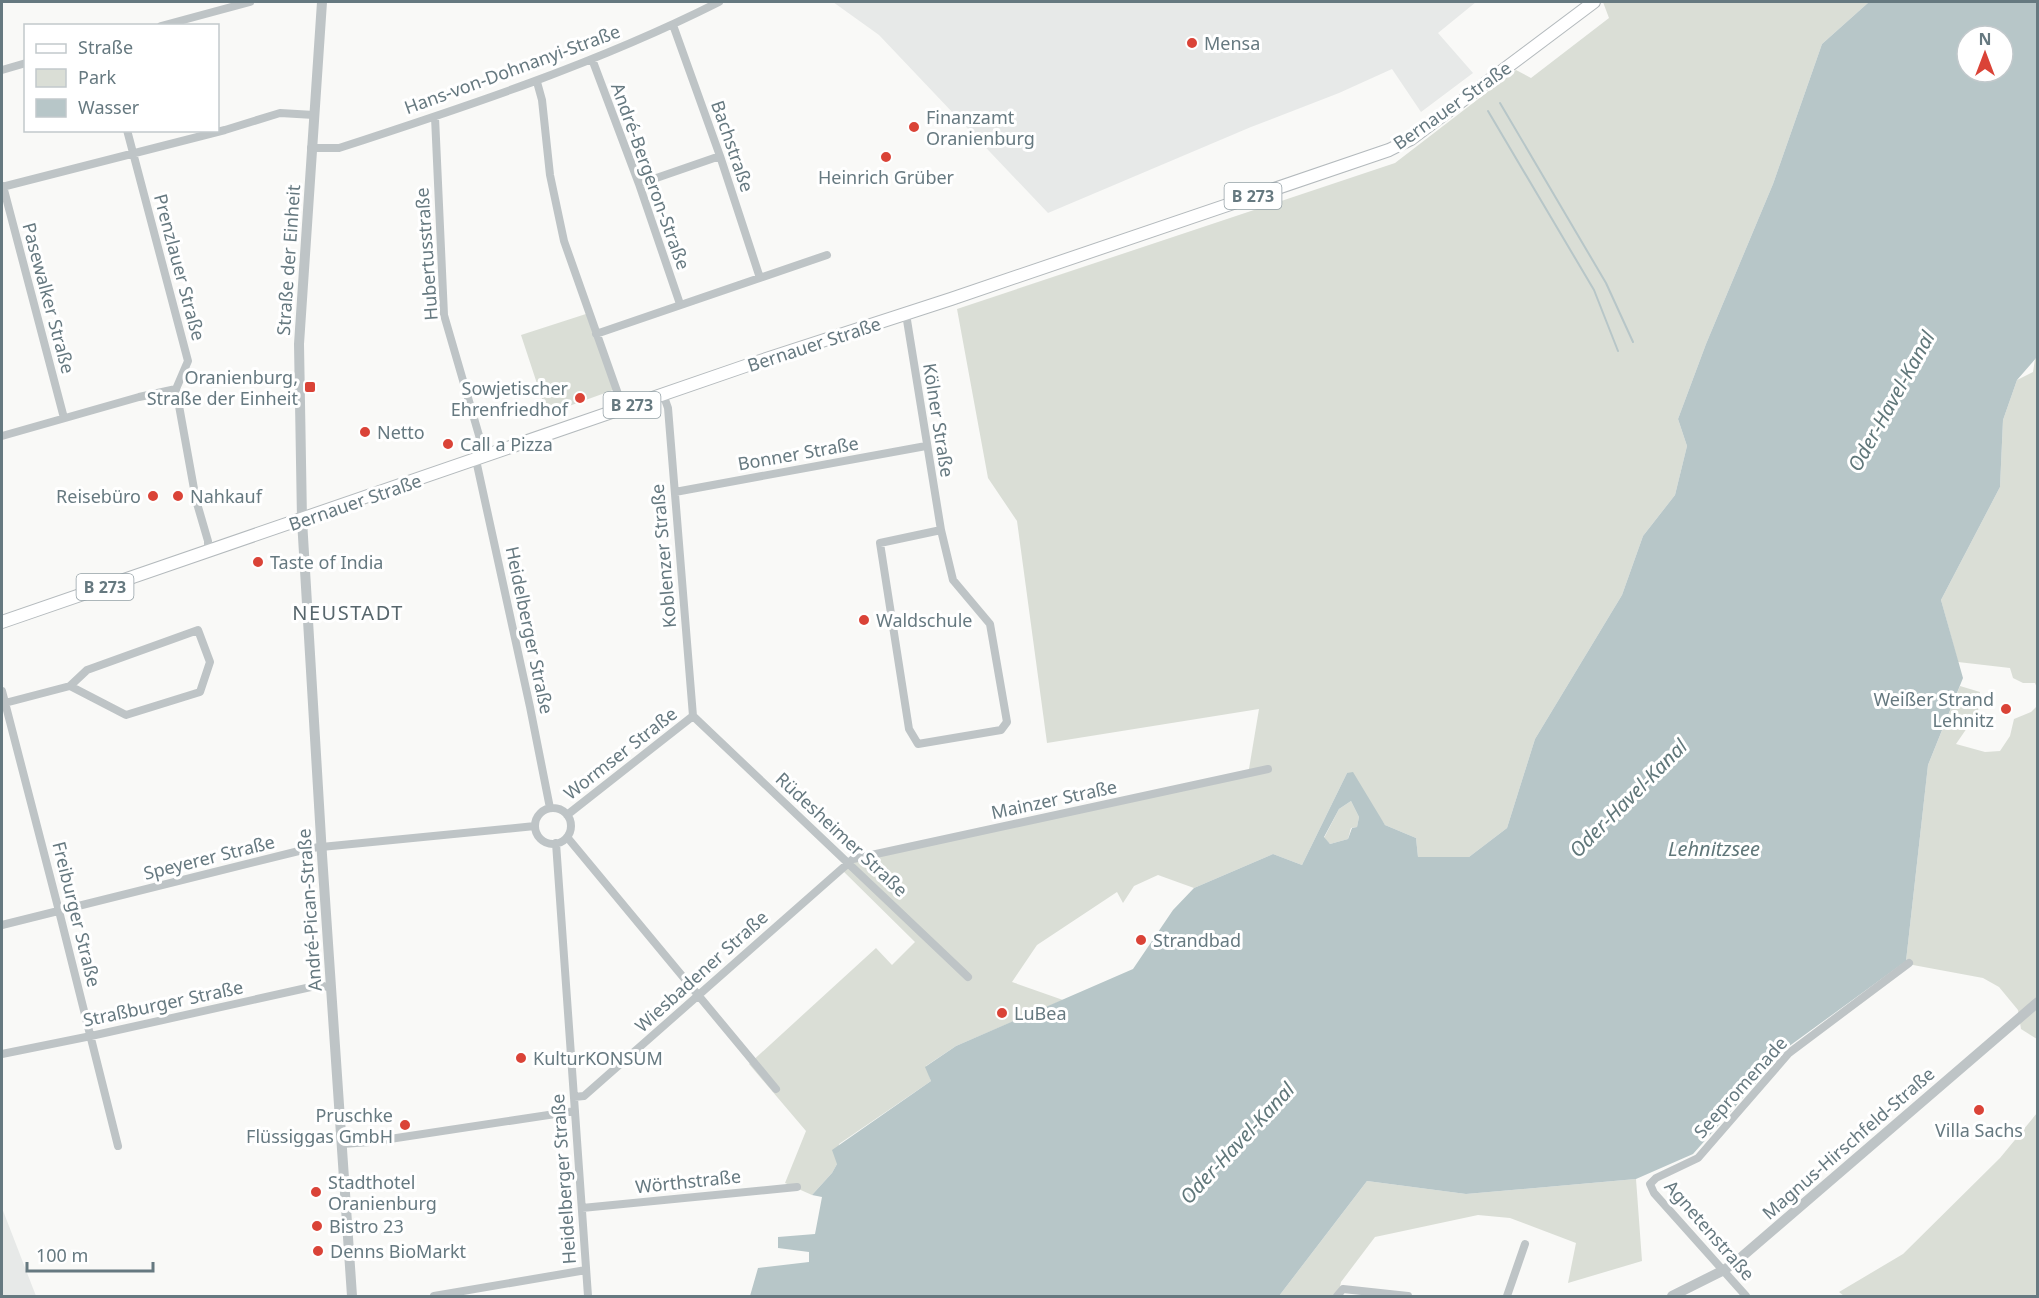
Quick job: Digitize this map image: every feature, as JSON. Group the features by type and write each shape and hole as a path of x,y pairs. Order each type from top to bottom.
{"main road":[{"name":"Bernauer Straße","path":"2,622 663,394 1389,150 1411,139 1594,2"}],"street":[{"path":"168,24 250,2"},
{"name":"Straße der Einheit","path":"302,520 299,344 322,2"},
{"name":"Hans-von-Dohnanyi-Straße","path":"311,148 339,148 537,82 673,25 719,2"},
{"name":"Bachstraße","path":"673,25 720,156 760,278"},
{"name":"André-Bergeron-Straße","path":"592,59 639,184 680,304"},
{"path":"2,70 24,64"},
{"path":"537,82 542,100 550,176 564,240 623,408"},
{"path":"219,132 280,113 314,115"},
{"name":"Hubertusstraße","path":"435,117 444,315 481,458"},
{"name":"Prenzlauer Straße","path":"128,132 188,361 176,389"},
{"path":"2,187 217,132"},
{"path":"639,184 720,156"},
{"name":"Pasewalker Straße","path":"2,187 64,418"},
{"path":"596,334 827,255"},
{"name":"Kölner Straße","path":"906,314 926,446 941,530 953,580 990,624 1006,722 1001,730 918,744 909,729 880,543 941,530"},
{"path":"2,436 176,389 196,500 208,541 208,552"},
{"name":"Koblenzer Straße","path":"663,394 668,408 693,716"},
{"name":"Bonner Straße","path":"675,492 926,446"},
{"name":"Heidelberger Straße","path":"481,458 550,808"},
{"name":"André-Pican-Straße","path":"302,520 352,1296"},
{"path":"5,703 70,686 87,670 198,630 210,662 200,692 126,715 70,686"},
{"name":"Freiburger Straße","path":"2,691 118,1146"},
{"name":"Wormser Straße","path":"567,815 693,716"},
{"name":"Rüdesheimer Straße","path":"693,716 968,977"},
{"name":"Mainzer Straße","path":"848,862 853,859 1268,769"},
{"path":"550,808 559,809 567,815 571,826 567,837 556,843 544,842 540,838 535,826 542,811 550,808"},
{"name":"Speyerer Straße","path":"2,925 311,848 535,826"},
{"path":"567,837 776,1089"},
{"name":"Heidelberger Straße","path":"556,843 588,1296"},
{"name":"Wiesbadener Straße","path":"574,1097 584,1096 848,862"},
{"name":"Seepromenade","path":"1650,1184 1656,1178 1698,1158 1790,1053 1909,963"},
{"name":"Straßburger Straße","path":"2,1054 320,985 331,988"},
{"name":"Magnus-Hirschfeld-Straße","path":"1672,1296 1724,1270 1738,1260 2037,1002"},
{"path":"342,1144 370,1143 575,1111"},
{"name":"Agnetenstraße","path":"1650,1184 1654,1193 1746,1296"},
{"name":"Wörthstraße","path":"582,1208 797,1187"},
{"path":"1507,1296 1525,1244"},
{"path":"434,1296 586,1270"},
{"path":"1340,1293 1408,1296"}],"shaded area":[{"path":"833,2 1476,2 1438,33 1473,73 1421,112 1392,69 1048,213 879,35"},
{"path":"2,1208 36,1296 2,1296"}],"green space":[{"path":"1603,2 1869,2 1822,44 1773,184 1706,344 1678,419 1687,446 1675,495 1643,536 1622,595 1535,739 1507,828 1469,857 1418,857 1416,838 1385,825 1347,773 1302,865 1273,854 1194,888 1158,875 1134,886 1123,903 1117,892 1037,945 1012,982 1063,1000 956,1046 926,1066 931,1081 839,1144 837,1164 812,1195 785,1183 806,1131 749,1064 876,948 892,965 915,942 839,867 854,859 1248,775 1259,709 1047,743 1017,521 988,478 957,309 1395,163 1516,70 1531,78 1609,18"},
{"path":"589,313 616,389 547,414 521,335"},
{"path":"2037,357 2037,688 2035,683 2023,683 2013,678 2010,668 1958,662 1941,600 2000,487 2003,420 2017,380 2033,372"},
{"path":"1960,686 1980,692 1978,712 1956,744 1985,752 2000,751 2010,736 2014,719 2031,712 2037,706 2037,1039 2021,1029 2018,1010 1999,987 1983,978 1913,965 1906,961 1928,765"},
{"path":"1351,801 1359,817 1357,827 1351,828 1348,839 1330,844 1324,838 1339,809"},
{"path":"2037,1113 2037,1296 1844,1296 1839,1292 1903,1254 2000,1158"},
{"path":"1636,1179 1642,1261 1568,1283 1576,1243 1510,1218 1478,1215 1375,1237 1341,1282 1338,1296 1279,1296 1367,1181 1466,1194"}],"water":[{"name":"Lehnitzsee","path":"1869,2 2037,2 2037,357 2017,380 2003,420 2000,487 1941,600 1963,678 1928,765 1906,961 1788,1047 1693,1154 1636,1179 1466,1194 1367,1181 1279,1296 750,1296 758,1268 809,1262 809,1252 778,1248 778,1237 815,1234 822,1197 812,1195 837,1164 832,1150 931,1081 925,1067 956,1046 1133,969 1173,910 1194,888 1273,854 1302,865 1347,773 1353,772 1385,825 1416,838 1418,857 1469,857 1507,828 1535,739 1622,595 1643,536 1675,495 1687,446 1678,419 1706,344 1773,184 1822,44","holes":["1351,801 1359,817 1357,827 1352,828 1348,839 1330,844 1324,837 1339,809"]}],"waterway":[{"path":"1500,103 1606,283 1633,342"},
{"path":"1488,111 1594,290 1618,351"}],"place":[{"name":"Mensa","path":"1192,43"},
{"name":"Finanzamt Oranienburg","path":"914,127"},
{"name":"Heinrich Grüber","path":"886,157"},
{"name":"Oranienburg, Straße der Einheit","path":"310,387"},
{"name":"Sowjetischer Ehrenfriedhof","path":"580,398"},
{"name":"Netto","path":"365,432"},
{"name":"Call a Pizza","path":"448,444"},
{"name":"Reisebüro","path":"153,496"},
{"name":"Nahkauf","path":"178,496"},
{"name":"Taste of India","path":"258,562"},
{"name":"Waldschule","path":"864,620"},
{"name":"Weißer Strand Lehnitz","path":"2006,709"},
{"name":"Strandbad","path":"1141,940"},
{"name":"LuBea","path":"1002,1013"},
{"name":"KulturKONSUM","path":"521,1058"},
{"name":"Villa Sachs","path":"1979,1110"},
{"name":"Pruschke Flüssiggas GmbH","path":"405,1125"},
{"name":"Stadthotel Oranienburg","path":"316,1192"},
{"name":"Bistro 23","path":"317,1226"},
{"name":"Denns BioMarkt","path":"318,1251"}],"district":[{"name":"NEUSTADT","path":"348,612"}],"water label":[{"name":"Oder-Havel-Kanal","path":"1891,401"},
{"name":"Oder-Havel-Kanal","path":"1628,798"},
{"name":"Oder-Havel-Kanal","path":"1237,1143"}]}
